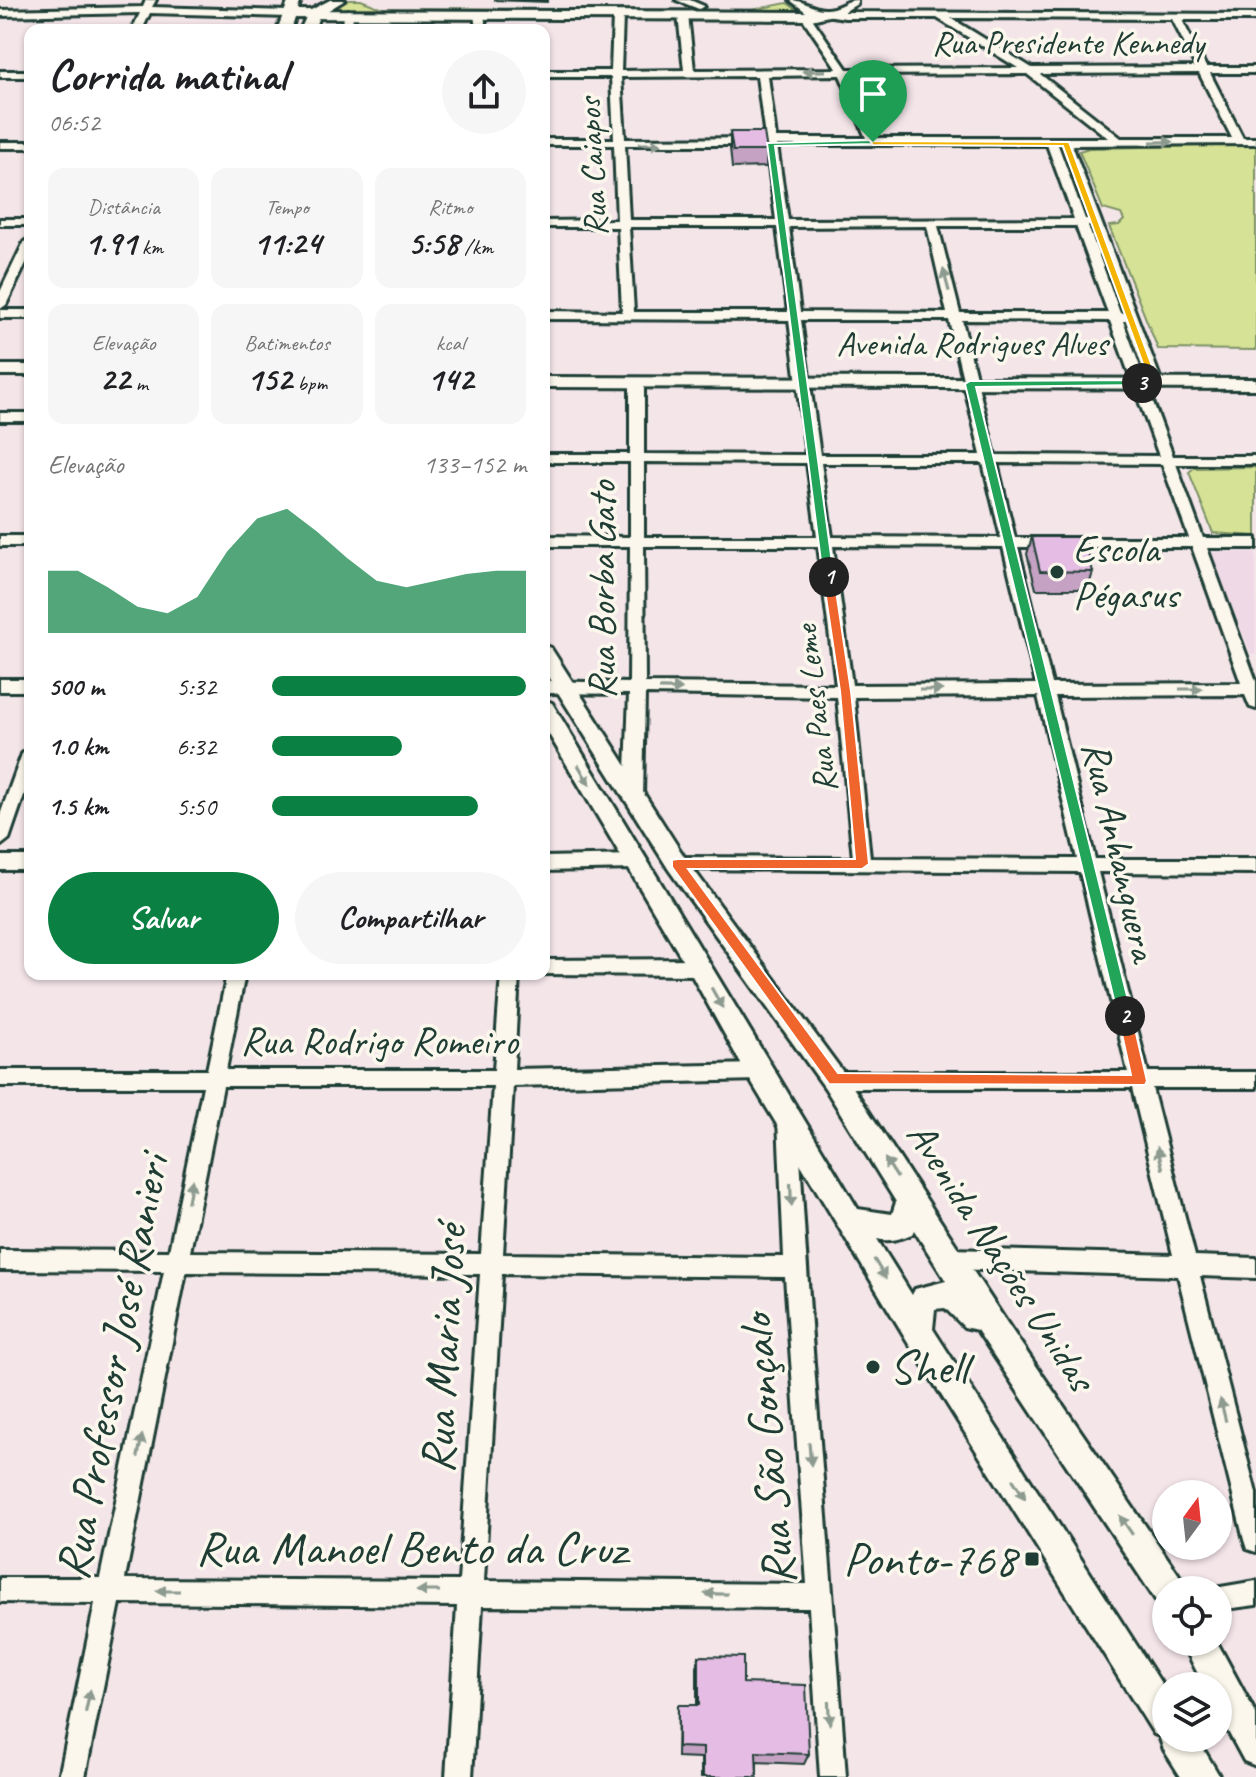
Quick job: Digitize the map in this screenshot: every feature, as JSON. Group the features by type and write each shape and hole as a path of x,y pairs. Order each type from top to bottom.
{"main road":[{"path":"286,24 295,0"},
{"path":"301,0 314,14"},
{"path":"310,24 314,14 339,0"},
{"path":"0,370 24,370"},
{"name":"Avenida Rodrigues Alves","path":"550,372 804,378 1145,378 1256,373"},
{"name":"Avenida Rodrigues Alves","path":"550,382 804,378"},
{"name":"Avenida Rodrigues Alves","path":"1145,378 1256,384"},
{"path":"0,380 24,380"},
{"name":"Avenida Nações Unidas","path":"554,687 634,797 677,864 834,1080 998,1336 1160,1576"},
{"path":"550,718 700,967 759,1072 918,1332 1152,1700"},
{"path":"851,1220 887,1228 902,1225 911,1200"},
{"path":"918,1332 919,1312 925,1299 939,1293 955,1296 972,1316 998,1336"},
{"path":"1232,1693 1256,1716"},
{"path":"1232,1704 1256,1749"},
{"path":"1185,1752 1202,1777"}],"street":[{"path":"0,12 7,0"},
{"path":"372,0 393,4 699,6 774,1"},
{"path":"681,0 699,6"},
{"path":"796,0 805,9 845,15 991,16 1119,12 1176,18 1250,14"},
{"path":"0,12 149,5 288,14 806,16 844,9 851,4 851,0"},
{"path":"985,0 991,16"},
{"path":"140,24 149,5"},
{"path":"347,24 348,13"},
{"path":"479,14 480,24"},
{"path":"683,15 689,72"},
{"name":"Rua Caiapos","path":"618,16 616,75 628,315"},
{"path":"806,16 843,71 873,142"},
{"path":"940,16 1028,70 1121,143"},
{"path":"1176,18 1240,142"},
{"name":"Rua Presidente Kennedy","path":"550,74 1256,70"},
{"name":"Rua Paes Leme","path":"762,72 845,691 862,864"},
{"path":"0,74 24,74"},
{"path":"550,142 1256,141"},
{"path":"554,687 1254,694 1200,543 1166,460 1132,317 1052,143"},
{"path":"1066,143 1115,317 1145,378"},
{"path":"0,145 24,145"},
{"path":"0,222 24,222"},
{"path":"550,224 1088,222"},
{"name":"Rua Anhanguera","path":"932,224 1140,1081 1256,1540"},
{"path":"0,305 24,255"},
{"path":"0,314 24,314"},
{"path":"550,315 1132,317"},
{"name":"Rua Borba Gato","path":"634,797 637,383"},
{"path":"0,417 24,417"},
{"path":"550,458 1256,460"},
{"path":"0,541 24,541"},
{"path":"550,541 1256,543"},
{"path":"0,685 24,685"},
{"path":"0,839 24,771"},
{"path":"550,864 634,862"},
{"path":"0,863 24,863"},
{"path":"677,864 1256,866"},
{"path":"550,968 700,967"},
{"name":"Rua Professor José Ranieri","path":"72,1777 212,1077 235,980"},
{"name":"Rua Maria José","path":"459,1777 510,980"},
{"name":"Rua Rodrigo Romeiro","path":"0,1078 502,1078 759,1072"},
{"path":"834,1080 1256,1080"},
{"name":"Rua São Gonçalo","path":"788,1117 794,1267 822,1596 833,1777"},
{"path":"950,1259 1256,1268"},
{"path":"0,1260 794,1267"},
{"name":"Rua Manoel Bento da Cruz","path":"0,1590 471,1591 822,1596"},
{"path":"1232,1596 1256,1593"}],"shaded area":[{"path":"1211,552 1256,552 1256,654 1251,654"}],"green space":[{"path":"346,0 361,0 381,8 752,10 787,3 802,13 330,11"},
{"path":"1256,145 1256,350 1158,349 1109,226 1119,225 1124,220 1121,214 1103,209 1079,151 1089,148"},
{"path":"1256,467 1256,536 1213,533 1189,472 1194,468"}],"building":[{"path":"730,132 764,132 767,151 733,151"},
{"path":"1032,537 1084,537 1093,572 1040,571"},
{"path":"699,1656 743,1657 743,1683 806,1685 809,1754 756,1752 757,1777 703,1777 703,1748 678,1747 678,1705 699,1705"}],"place":[{"name":"Escola Pégasus","path":"1057,572"},
{"name":"Shell","path":"873,1367"},
{"name":"Ponto-768","path":"1032,1559"}],"route":[{"path":"873,142 1066,143 1155,383 970,384 1140,1081 834,1080 677,864 862,864 845,691 771,143 873,142"}]}
